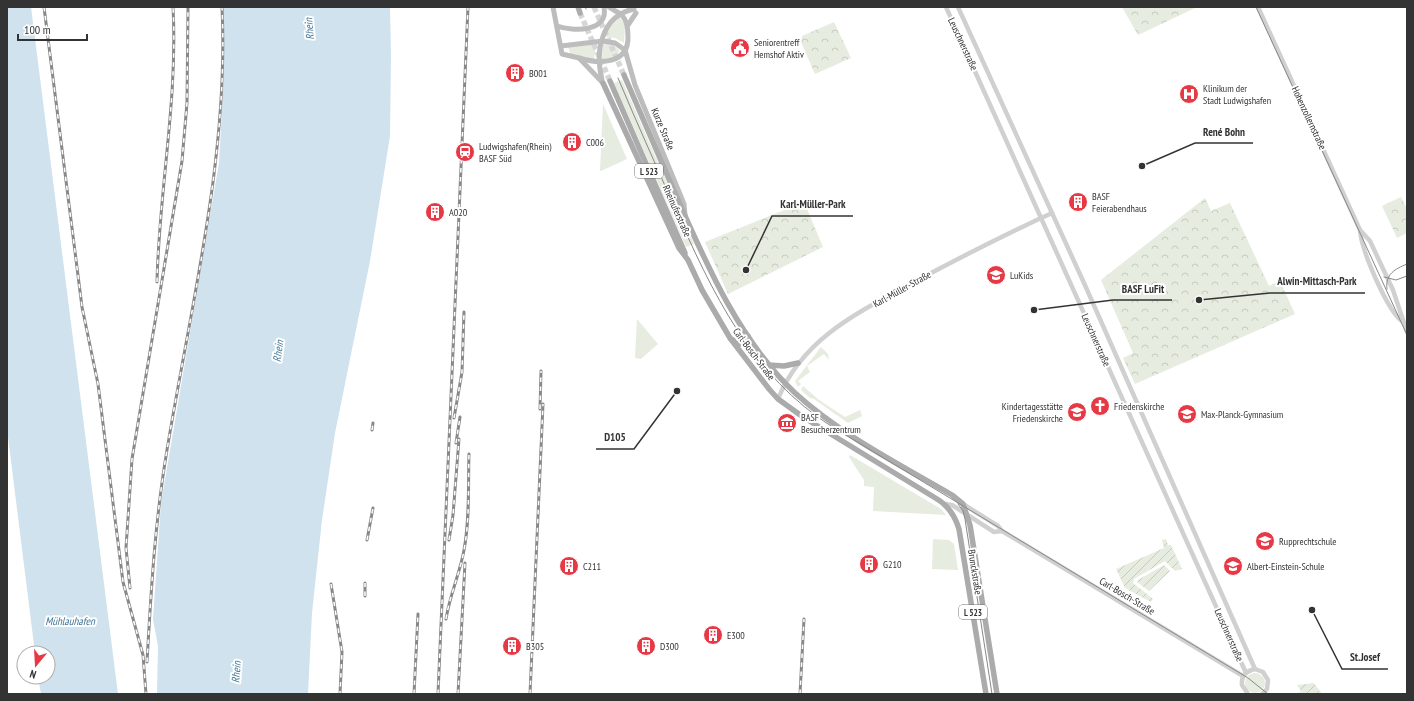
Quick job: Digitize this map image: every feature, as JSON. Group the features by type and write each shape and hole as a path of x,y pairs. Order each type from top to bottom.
{"main road":[{"path":"553,7 562,54 598,62 615,59 624,50 628,43 628,25 635,11 626,11 621,14 607,28 601,41 598,62 603,83"},
{"path":"557,26 573,30 590,28 602,20 604,7"},
{"path":"609,7 621,14 628,25"},
{"path":"561,46 601,41 615,43 624,50"},
{"name":"Kurze Straße","path":"624,50 638,92 684,204 685,216"},
{"name":"L 523","path":"579,58 603,83"},
{"name":"Rheinuferstraße","path":"624,75 685,216"},
{"name":"Rheinuferstraße","path":"610,81 688,260"},
{"name":"Carl-Bosch-Straße","path":"603,83 658,206 679,248 688,260 706,296 730,338 769,389 778,398 809,421 945,504"},
{"name":"Carl-Bosch-Straße","path":"685,216 715,279 748,336 785,382 811,406 842,428 952,495 963,504"},
{"path":"730,338 740,344 745,342 748,336"},
{"path":"769,364 784,366 798,363"},
{"name":"Brunckstraße","path":"945,504 956,519 959,529 986,694"},
{"name":"Brunckstraße","path":"963,504 969,516 997,694"}],"street":[{"name":"Leuschnerstraße","path":"946,7 1042,218 1244,674 1242,685 1248,694"},
{"name":"Leuschnerstraße","path":"958,7 1052,213 1255,669 1263,672 1267,677 1268,686 1265,693"},
{"name":"Hohenzollernstraße","path":"1258,7 1360,230 1365,253 1378,282 1396,317 1402,322 1407,332"},
{"name":"Karl-Müller-Straße","path":"778,398 785,382 798,363 820,340 840,325 860,312 953,261 1052,213"},
{"name":"Hohenzollernstraße","path":"1360,230 1370,241 1393,290 1403,314 1402,322"},
{"name":"Carl-Bosch-Straße","path":"945,504 952,505 994,532 1002,531"},
{"name":"Carl-Bosch-Straße","path":"963,504 998,526 1002,531 1244,674"},
{"path":"1244,674 1255,669"}],"green space":[{"path":"1122,7 1195,7 1195,8 1138,35"},
{"path":"620,17 625,26 624,43 615,38 605,37 608,29"},
{"path":"834,22 851,58 815,74 801,42 802,36"},
{"path":"609,43 620,51 613,58 602,60 603,45"},
{"path":"596,44 594,60 571,55 568,47"},
{"path":"622,80 694,244 686,247 614,83"},
{"path":"603,104 627,159 600,171"},
{"path":"1401,197 1407,209 1407,233 1397,238 1382,206"},
{"path":"1205,198 1211,211 1230,203 1269,286 1280,281 1295,314 1135,384 1123,358 1133,353 1101,280"},
{"path":"804,202 823,247 728,294 705,242"},
{"path":"637,319 658,344 641,359 635,358"},
{"path":"821,347 828,354 829,360 824,354 807,366 810,372 798,381 801,384 798,387 795,381"},
{"path":"803,386 819,400 845,417 860,410 862,416 848,423 814,399 810,398 801,390"},
{"path":"850,455 941,509 946,515 873,511 874,487 864,486 864,480 849,457"},
{"path":"933,539 949,540 954,544 958,570 932,569"},
{"path":"1166,539 1168,545 1171,545 1182,569 1175,571 1165,561 1134,579 1133,583 1153,599 1151,602 1125,588 1116,569 1164,548 1162,540"},
{"path":"1164,565 1170,571 1149,591 1137,582 1138,580"},
{"path":"1255,673 1262,676 1265,683 1262,690 1255,693 1248,690 1245,683 1248,676"},
{"path":"1314,683 1322,694 1297,694 1301,691 1297,685"}],"water":[{"name":"Mühlauhafen","path":"7,7 31,7 118,694 41,694 39,685 56,685 56,645 34,645 7,429"},
{"name":"Rhein","path":"223,7 390,7 390,136 370,261 335,433 322,520 312,613 308,694 157,694 158,646 153,619 161,503 219,163 224,73"}],"tunnel":[{"path":"594,7 624,75"},
{"path":"580,13 610,81"}],"tram line":[{"path":"1256,7 1407,335"},
{"path":"618,78 703,270 737,330 757,358 779,383 805,407 834,428 1248,678 1268,694"},
{"path":"1387,289 1389,276 1395,270 1407,264"},
{"path":"1384,277 1396,280 1407,276"},
{"path":"958,504 963,511 965,519 992,694"}],"railway":[{"path":"44,7 82,307 98,384 123,582 143,655 146,694"},
{"path":"157,282 158,248 171,111 174,42 173,7"},
{"path":"130,588 126,548 132,459 182,161 187,103 188,7"},
{"path":"147,662 159,503 167,450 197,285 214,174 220,119 223,63 222,7"},
{"path":"438,694 468,7"},
{"path":"454,418 462,372 464,312"},
{"path":"540,409 541,371"},
{"path":"530,694 543,404"},
{"path":"456,443 460,417"},
{"path":"372,430 373,423"},
{"path":"449,540 453,515 459,439"},
{"path":"446,619 466,538 469,454"},
{"path":"367,540 373,508"},
{"path":"458,694 465,563"},
{"path":"365,583 365,596"},
{"path":"331,584 342,652 340,694"},
{"path":"414,694 418,614"},
{"path":"800,694 804,619"}],"place":[{"name":"Seniorentreff Hemshof Aktiv","path":"740,48"},
{"name":"B001","path":"515,73"},
{"name":"Klinikum der Stadt Ludwigshafen","path":"1189,94"},
{"name":"C006","path":"572,142"},
{"name":"Ludwigshafen(Rhein) BASF Süd","path":"465,152"},
{"name":"René Bohn","path":"1142,166"},
{"name":"BASF Feierabendhaus","path":"1078,202"},
{"name":"A020","path":"435,212"},
{"name":"Karl-Müller-Park","path":"746,270"},
{"name":"LuKids","path":"996,275"},
{"name":"Alwin-Mittasch-Park","path":"1199,300"},
{"name":"BASF LuFit","path":"1034,310"},
{"name":"D105","path":"677,391"},
{"name":"Friedenskirche","path":"1100,406"},
{"name":"Kindertagesstätte Friedenskirche","path":"1077,412"},
{"name":"Max-Planck-Gymnasium","path":"1187,414"},
{"name":"BASF Besucherzentrum","path":"787,423"},
{"name":"Rupprechtschule","path":"1265,541"},
{"name":"G210","path":"869,564"},
{"name":"C211","path":"569,566"},
{"name":"Albert-Einstein-Schule","path":"1233,566"},
{"name":"St.Josef","path":"1312,610"},
{"name":"E300","path":"713,635"},
{"name":"B305","path":"512,646"},
{"name":"D300","path":"646,646"}]}
